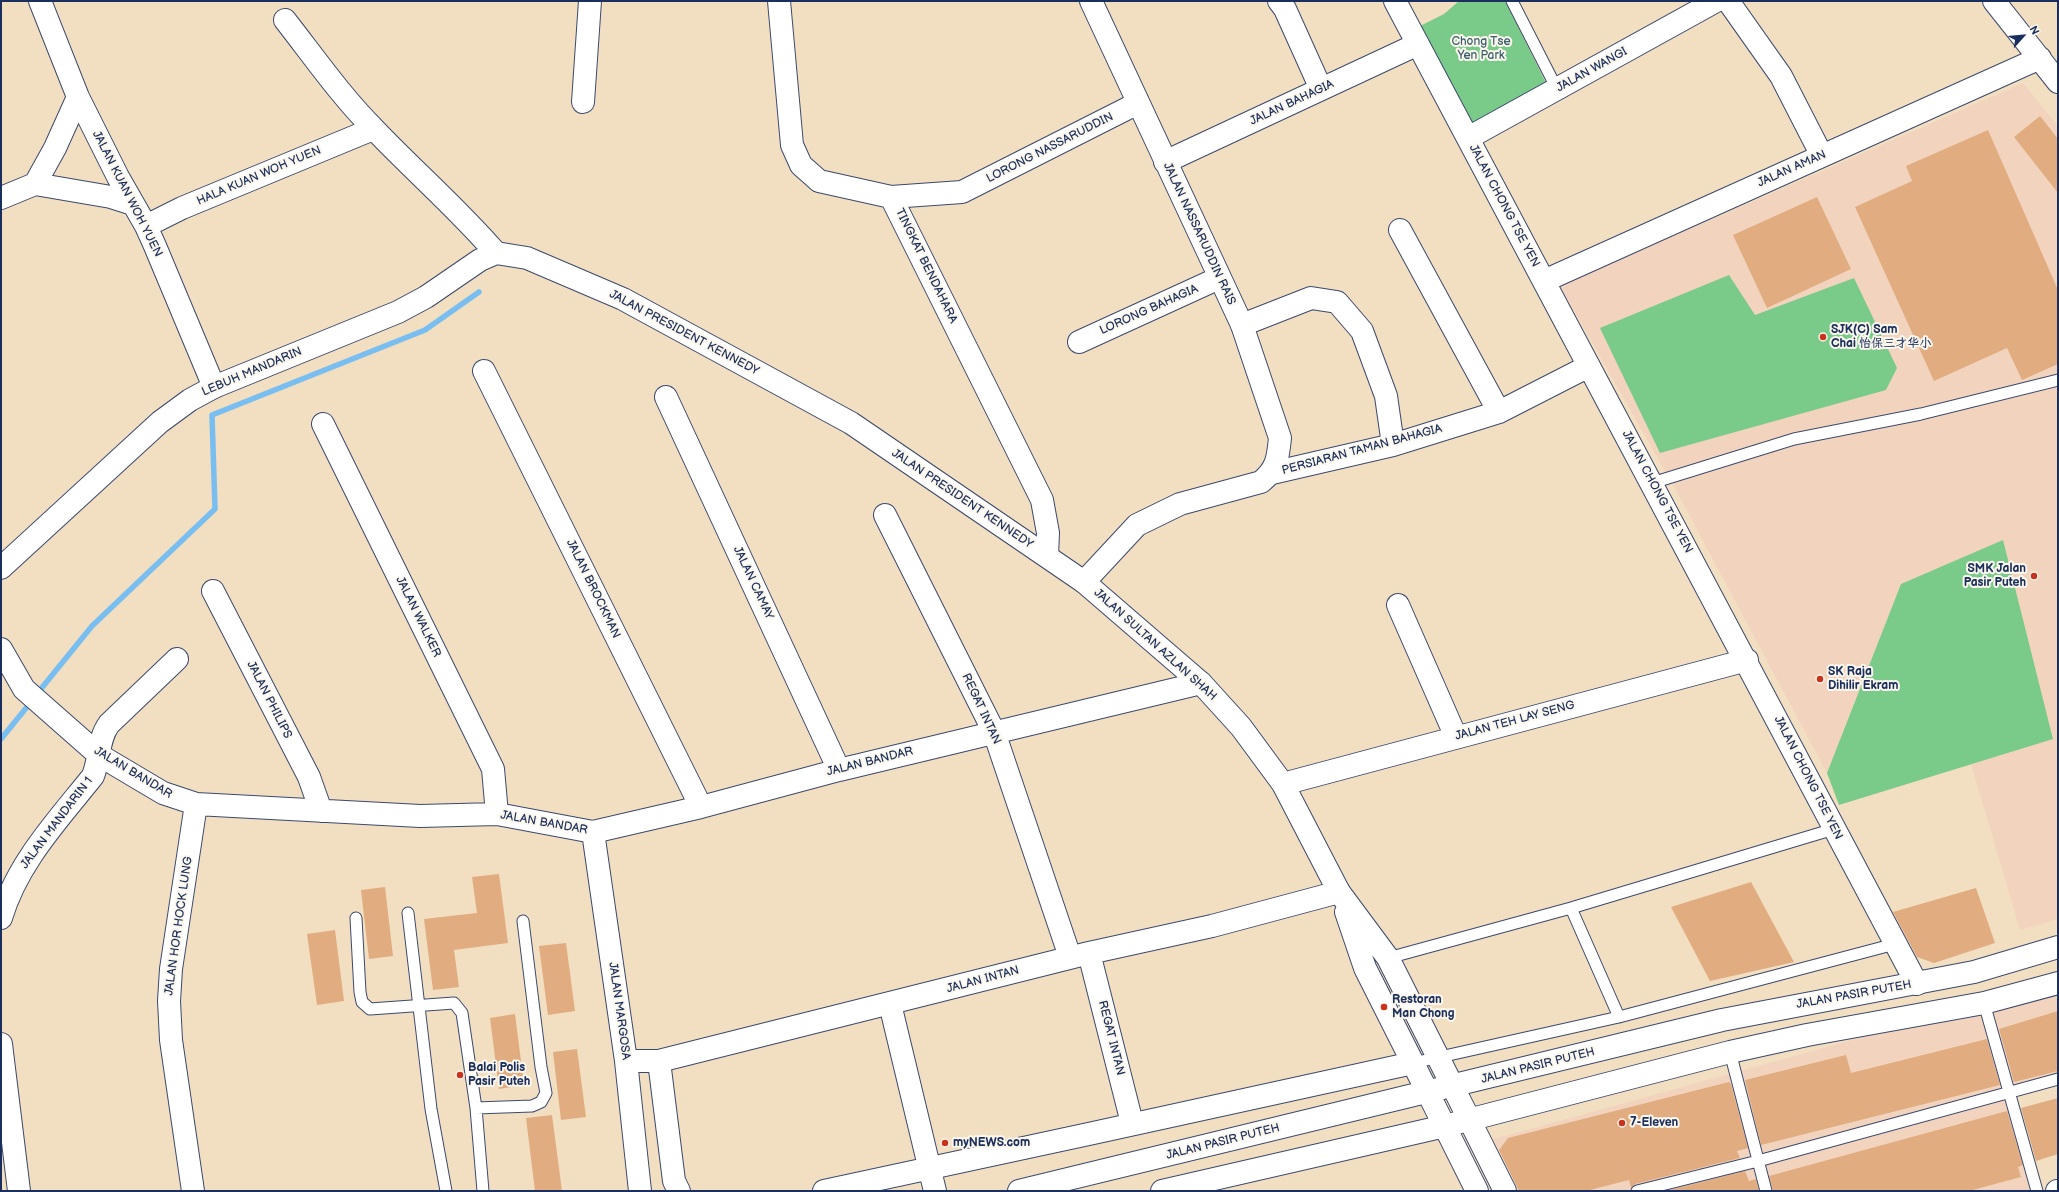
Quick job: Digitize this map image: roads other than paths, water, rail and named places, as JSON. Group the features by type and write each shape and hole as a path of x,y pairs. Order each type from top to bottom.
{"street":[{"name":"JALAN KUAN WOH YUEN","path":"40,1 78,97 133,204 146,226 214,387"},
{"path":"583,102 590,1"},
{"name":"TINGKAT BENDAHARA","path":"779,1 792,145 801,165 819,181 891,197 1042,500 1048,533 1047,556"},
{"name":"JALAN NASSARUDDIN RAIS","path":"1091,1 1242,325 1280,438 1279,454 1272,474"},
{"path":"1278,1 1285,9 1322,89"},
{"name":"JALAN CHONG TSE YEN","path":"1395,1 1747,660 1834,829 1917,984"},
{"name":"JALAN WANGI","path":"1468,138 1716,1"},
{"path":"1728,1 1781,76 1822,156"},
{"path":"2000,3 2052,69"},
{"path":"285,20 351,105 373,129 475,228 496,253"},
{"name":"JALAN BAHAGIA","path":"1165,162 1418,44"},
{"name":"JALAN AMAN","path":"1544,281 1822,156 2052,69"},
{"path":"35,184 55,148 78,97"},
{"name":"LORONG NASSARUDDIN","path":"891,197 962,192 1138,103"},
{"name":"HALA KUAN WOH YUEN","path":"146,226 182,208 373,129"},
{"path":"1,198 35,184 98,194 133,204"},
{"path":"1400,230 1499,412"},
{"name":"LEBUH MANDARIN","path":"1,568 160,422 190,400 214,387 398,312 426,298 480,260 496,253"},
{"name":"JALAN PRESIDENT KENNEDY","path":"496,253 527,258 623,299 851,424 1084,582"},
{"name":"LORONG BAHAGIA","path":"1079,342 1219,278"},
{"path":"1242,325 1311,298 1337,302 1362,331 1386,396 1394,445"},
{"name":"PERSIARAN TAMAN BAHAGIA","path":"1084,582 1137,525 1180,504 1261,482 1272,474 1394,445 1499,412 1589,366"},
{"name":"JALAN BROCKMAN","path":"484,371 701,807"},
{"name":"JALAN CAMAY","path":"666,397 839,770"},
{"name":"JALAN WALKER","path":"323,424 493,769 497,814"},
{"name":"REGAT INTAN","path":"885,515 994,732 1080,955 1132,1123"},
{"name":"JALAN SULTAN AZLAN SHAH","path":"1084,582 1201,683 1241,727 1283,784 1339,892"},
{"name":"JALAN PHILIPS","path":"213,591 309,777 322,811"},
{"path":"1398,605 1456,737"},
{"name":"JALAN BANDAR","path":"1,649 24,689 99,755 163,793 196,804 420,816 497,814 593,832 701,807 839,770 994,732 1201,683"},
{"name":"JALAN MANDARIN 1","path":"1,918 16,879 32,853 93,776 103,733 109,724 177,659"},
{"name":"JALAN TEH LAY SENG","path":"1283,784 1747,660"},
{"name":"JALAN HOR HOCK LUNG","path":"194,1191 171,1040 169,1001 171,968 196,804"},
{"name":"JALAN MARGOSA","path":"593,832 626,1062 640,1191"},
{"path":"1339,892 1388,958 1505,1191"},
{"path":"1339,892 1365,968 1477,1191"},
{"name":"JALAN INTAN","path":"626,1062 659,1061 1080,955 1212,926 1339,892"},
{"name":"JALAN PASIR PUTEH","path":"1019,1191 1453,1087 1722,1020 1974,972 2058,947"},
{"path":"1168,1190 1445,1126 1730,1052 1807,1035 1984,1003 2058,983"},
{"path":"890,1004 935,1191"},
{"path":"1,1044 6,1135 20,1191"},
{"path":"659,1061 674,1181 679,1191"},
{"path":"824,1191 1047,1144 1132,1123 1413,1063"}],"lane":[{"path":"1512,1 1557,89"},
{"path":"1652,483 1794,439 1921,414 2058,380"},
{"path":"1388,958 1571,908 1834,829"},
{"path":"1571,908 1619,1017"},
{"path":"408,913 431,1109 446,1191"},
{"path":"356,918 360,992 362,1002 370,1009 454,1003 462,1012 476,1108 483,1191"},
{"path":"476,1108 532,1106 541,1102 546,1093 540,1067 523,921"},
{"path":"1413,1063 1438,1056 1619,1017 1895,944"},
{"path":"1984,1003 2037,1191"},
{"path":"1730,1052 1766,1191"},
{"path":"1637,1191 1758,1161 2058,1079"}],"waterway":[{"path":"36,695 92,626 215,509 212,415 425,330 479,292"},
{"path":"1,739 31,702"}],"place":[{"name":"SJK(C) Sam Chai 怡保三才华小","path":"1823,337"},
{"name":"SMK Jalan Pasir Puteh","path":"2034,576"},
{"name":"SK Raja Dihilir Ekram","path":"1820,679"},
{"name":"Restoran Man Chong","path":"1384,1007"},
{"name":"Balai Polis Pasir Puteh","path":"460,1075"},
{"name":"7-Eleven","path":"1622,1123"},
{"name":"myNEWS.com","path":"945,1143"}],"park label":[{"name":"Chong Tse Yen Park","path":"1481,49"}]}
